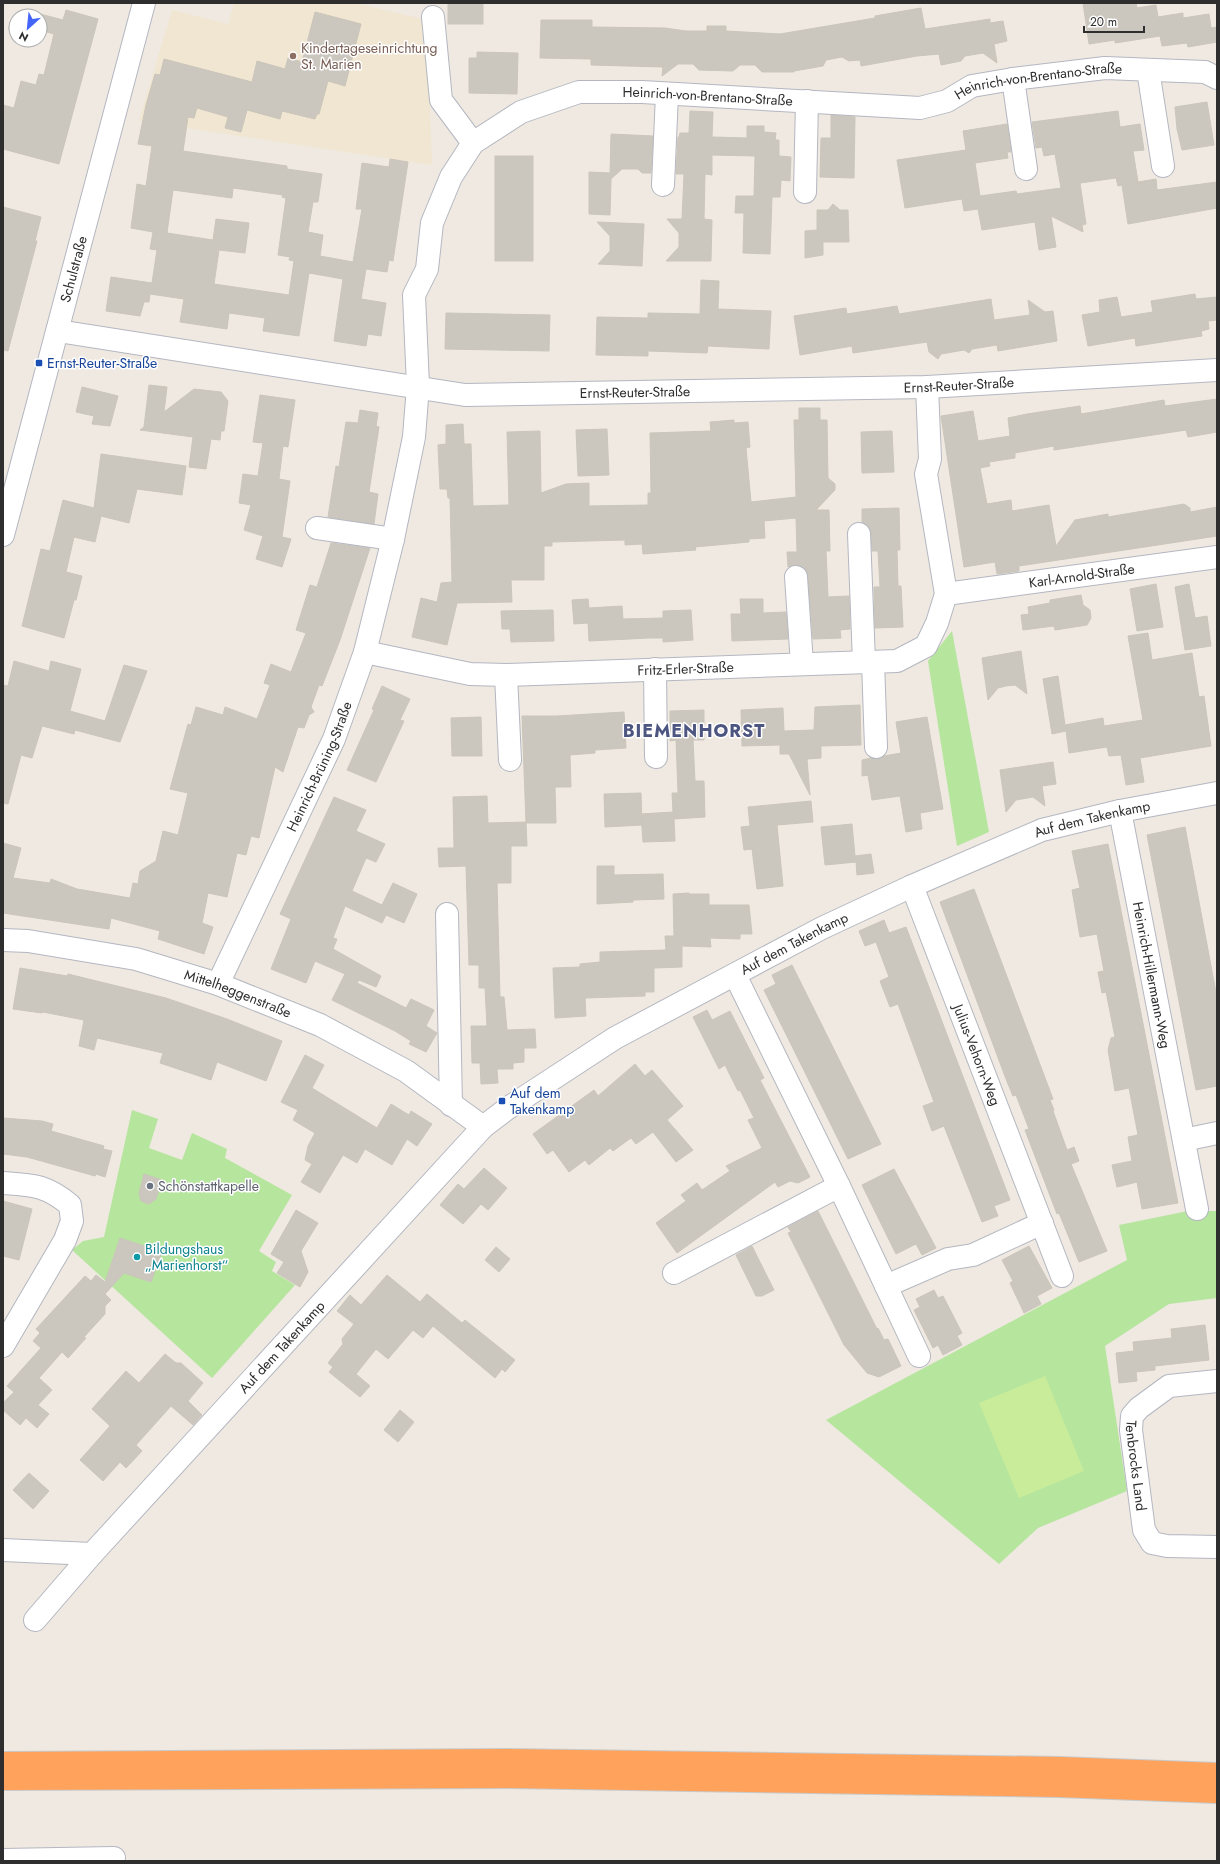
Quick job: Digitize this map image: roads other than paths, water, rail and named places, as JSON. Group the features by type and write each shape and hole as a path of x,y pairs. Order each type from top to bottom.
{"highway":[{"path":"3,1763 507,1760 1052,1768 1217,1774"},
{"path":"3,1779 509,1777 1050,1786 1217,1792"}],"street":[{"name":"Schulstraße","path":"3,535 144,3"},
{"path":"433,17 441,100 473,143"},
{"name":"Heinrich-von-Brentano-Straße","path":"418,386 414,295 427,269 432,223 450,177 473,143 521,112 579,92 667,94 920,108 947,101 972,86 1013,79 1105,68 1213,73"},
{"path":"1148,70 1163,166"},
{"path":"1013,79 1026,169"},
{"path":"663,185 667,94"},
{"path":"805,192 807,101"},
{"name":"Ernst-Reuter-Straße","path":"58,331 244,361 418,386 465,395 927,387 1217,370"},
{"name":"Heinrich-Brüning-Straße","path":"218,984 334,739 365,652 394,539 414,437 418,386"},
{"name":"Fritz-Erler-Straße","path":"365,652 470,674 506,675 897,661 926,646 937,623 946,594 926,474 930,459 927,387"},
{"path":"318,528 394,539"},
{"path":"859,534 876,747"},
{"name":"Karl-Arnold-Straße","path":"946,594 1217,557"},
{"path":"796,577 802,664"},
{"path":"655,669 656,757"},
{"path":"506,675 510,760"},
{"name":"Auf dem Takenkamp","path":"35,1620 92,1554 483,1127 508,1108 615,1038 822,928 912,886 1042,830 1120,811 1217,793"},
{"name":"Heinrich-Hillermann-Weg","path":"1120,811 1196,1209"},
{"name":"Julius-Vehorn-Weg","path":"912,886 1062,1276"},
{"path":"447,914 451,1104"},
{"name":"Mittelheggenstraße","path":"3,940 28,941 136,959 218,984 320,1025 406,1071 483,1127"},
{"path":"735,975 839,1186 919,1356"},
{"path":"1184,1140 1217,1133"},
{"path":"3,1183 36,1185 56,1194 70,1205 72,1221 65,1240 3,1346"},
{"path":"674,1273 839,1186"},
{"path":"886,1286 948,1259 973,1255 1042,1223"},
{"name":"Tenbrocks Land","path":"1217,1381 1169,1386 1139,1408 1132,1416 1131,1430 1144,1530 1152,1543 1167,1546 1217,1547"},
{"path":"3,1550 92,1554"},
{"path":"3,1860 114,1858"}],"place":[{"name":"Kindertageseinrichtung St. Marien","path":"293,56"},
{"name":"Ernst-Reuter-Straße","path":"39,363"},
{"name":"Auf dem Takenkamp","path":"502,1101"},
{"name":"Schönstattkapelle","path":"150,1186"},
{"name":"Bildungshaus „Marienhorst“","path":"137,1257"}],"district":[{"name":"BIEMENHORST","path":"694,731"}]}
